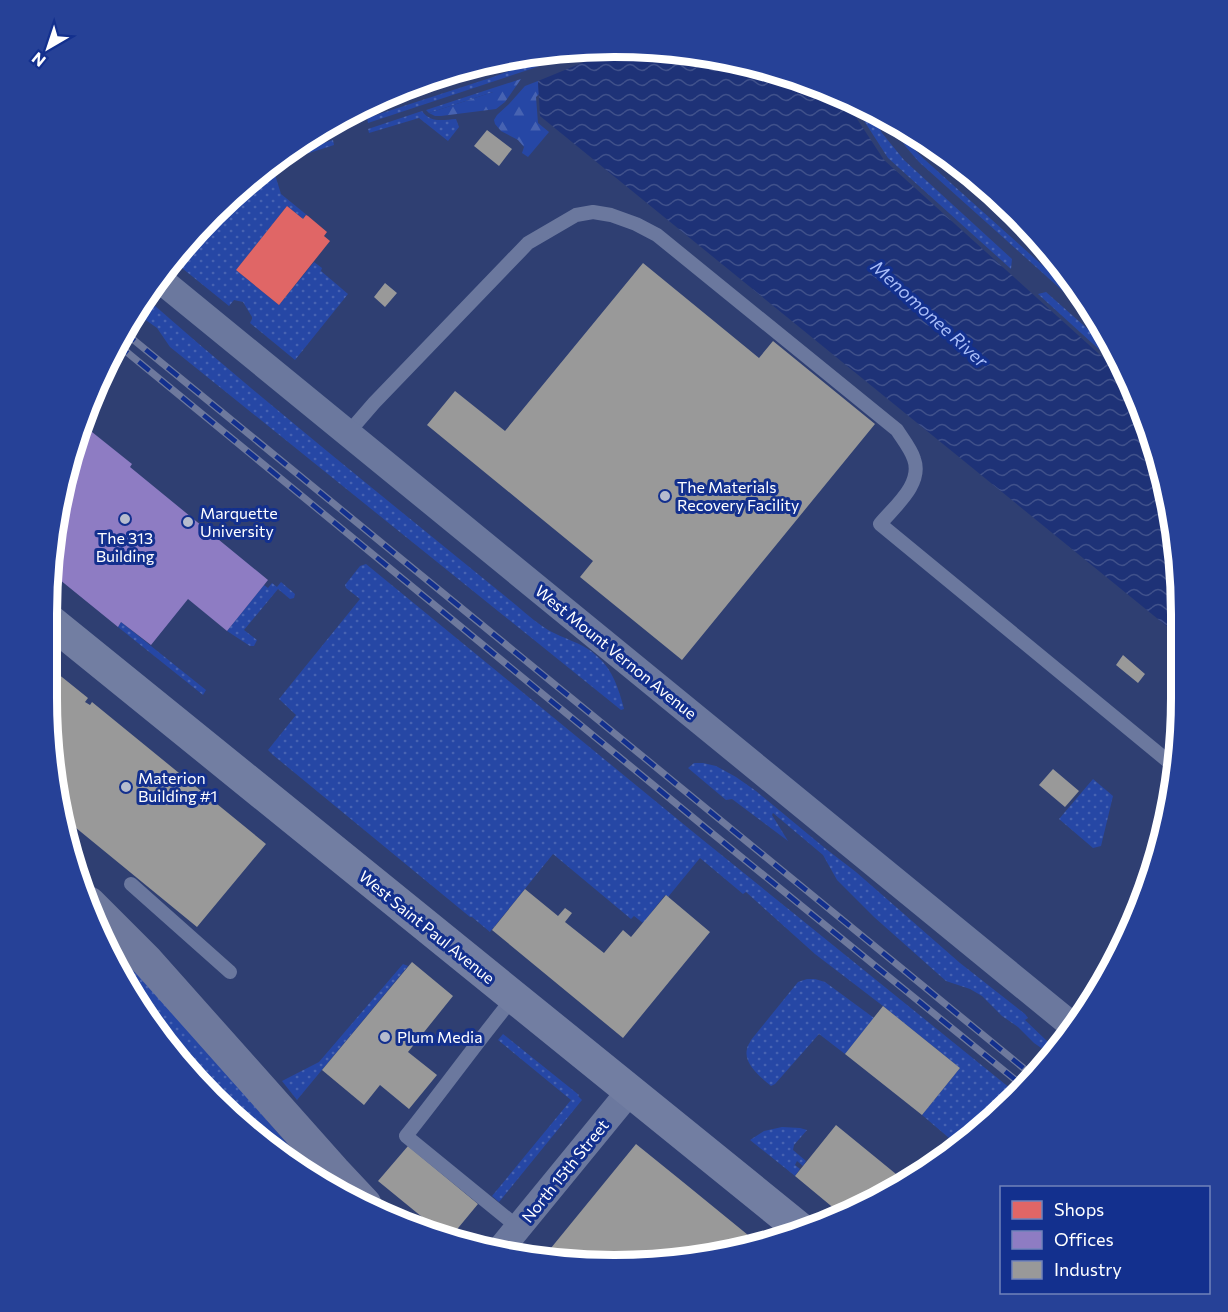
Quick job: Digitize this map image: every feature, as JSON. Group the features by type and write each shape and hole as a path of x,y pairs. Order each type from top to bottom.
{"highway":[{"path":"99,911 147,961 350,1188"}],"street":[{"name":"West Mount Vernon Avenue","path":"166,284 1067,1021"},
{"name":"West Saint Paul Avenue","path":"57,627 795,1224"},
{"name":"North 15th Street","path":"505,1244 630,1091"}],"lane":[{"path":"348,434 374,403 528,243 576,215 593,212 611,215 636,224 657,235 897,430 914,458 916,474 911,487 880,524 1167,761"},
{"path":"131,884 230,972"},
{"path":"514,997 406,1136 519,1227"}],"green space":[{"path":"553,61 368,123 367,118 528,64"},
{"path":"521,79 505,102 496,109 441,116 429,113 493,92 493,88"},
{"path":"538,81 539,94 536,97 538,123 549,132 528,157 522,153 524,147 518,140 501,131 494,120 525,86"},
{"path":"493,88 493,92 429,113 426,110"},
{"path":"422,111 433,119 456,119 459,127 448,141 419,118 369,133 368,129"},
{"path":"860,114 877,123 904,160 1012,259 1011,269 888,158"},
{"path":"898,136 907,141 1061,281 1075,302 919,162"},
{"path":"333,140 334,145 296,157 311,147"},
{"path":"274,173 281,194 308,216 305,215 303,219 287,206 236,270 279,305 314,262 348,294 295,360 250,323 252,317 243,302 234,300 229,306 179,266 220,220"},
{"path":"1046,292 1096,337 1108,358 1038,294"},
{"path":"152,303 277,410 532,618 549,630 592,652 612,674 624,709 621,710 170,347 157,328 143,318"},
{"path":"366,564 1011,1089 996,1103 994,1101 977,1120 952,1141 922,1115 960,1068 815,954 746,892 743,894 700,858 668,897 665,895 643,923 634,916 631,919 553,854 490,932 470,917 268,750 296,715 279,699 360,599 345,585 360,566"},
{"path":"281,582 295,594 294,598 290,599 278,589 244,630 257,640 254,646 250,646 227,631 264,585 268,588 272,583 277,587"},
{"path":"121,622 206,690 203,695 118,627"},
{"path":"694,763 716,766 756,791 856,872 960,963 1025,1014 1028,1018 1025,1020 1049,1045 1045,1051 1002,1016 982,996 970,989 946,981 874,917 837,880 823,855 773,813 772,815 788,841 732,799 726,800 688,768"},
{"path":"1093,779 1113,796 1101,846 1093,848 1059,819"},
{"path":"120,955 154,992 298,1156 247,1117 195,1065 151,1007"},
{"path":"403,964 408,966 297,1100 282,1081 319,1062"},
{"path":"807,979 825,982 874,1018 845,1054 819,1034 771,1086 750,1065 747,1047 798,982"},
{"path":"503,1034 579,1095 582,1100 499,1202 492,1196 571,1100 498,1040"},
{"path":"782,1127 807,1130 794,1145 793,1150 806,1161 803,1166 797,1161 795,1165 800,1169 795,1176 750,1140 764,1131"}],"water":[{"name":"Menomonee River","path":"595,58 650,58 723,68 758,76 827,99 851,110 884,160 1113,367 1141,435 1160,505 1170,578 1171,630 540,116 538,81"}],"building: Shops":[{"path":"287,206 303,219 306,215 308,216 327,232 324,236 330,241 279,305 236,270"}],"building: Offices":[{"name":"The 313 Building","path":"89,430 132,464 130,467 268,580 227,631 188,599 151,645 121,622 118,627 58,578 68,505"}],"building: Industry":[{"path":"487,130 512,149 499,166 474,146"},
{"name":"The Materials Recovery Facility","path":"643,263 759,358 773,341 875,424 682,660 580,577 593,561 427,425 455,391 505,431"},
{"path":"385,283 397,293 385,307 374,297"},
{"path":"1123,655 1145,674 1138,683 1116,665"},
{"name":"Materion Building #1","path":"57,673 88,698 85,702 90,705 92,702 266,844 197,927 72,825 58,734"},
{"path":"1053,769 1079,791 1065,807 1039,785"},
{"path":"525,889 558,916 565,908 572,913 565,922 604,953 623,930 631,937 666,895 710,932 623,1038 492,930"},
{"path":"412,962 453,996 408,1052 437,1075 409,1109 380,1085 364,1105 322,1070"},
{"path":"883,1006 960,1068 922,1115 845,1054"},
{"path":"994,1100 997,1102 984,1115"},
{"path":"836,1125 898,1176 835,1209 795,1176"},
{"path":"636,1144 751,1238 687,1250 650,1254 578,1254 549,1251"},
{"path":"408,1146 478,1204 455,1231 429,1223 378,1181"}],"railway":[{"path":"131,337 1027,1071"},
{"path":"124,350 1018,1082"}],"place":[{"name":"The Materials Recovery Facility","path":"665,496"},
{"name":"The 313 Building","path":"125,519"},
{"name":"Marquette University","path":"188,522"},
{"name":"Materion Building #1","path":"126,787"},
{"name":"Plum Media","path":"385,1037"}]}
